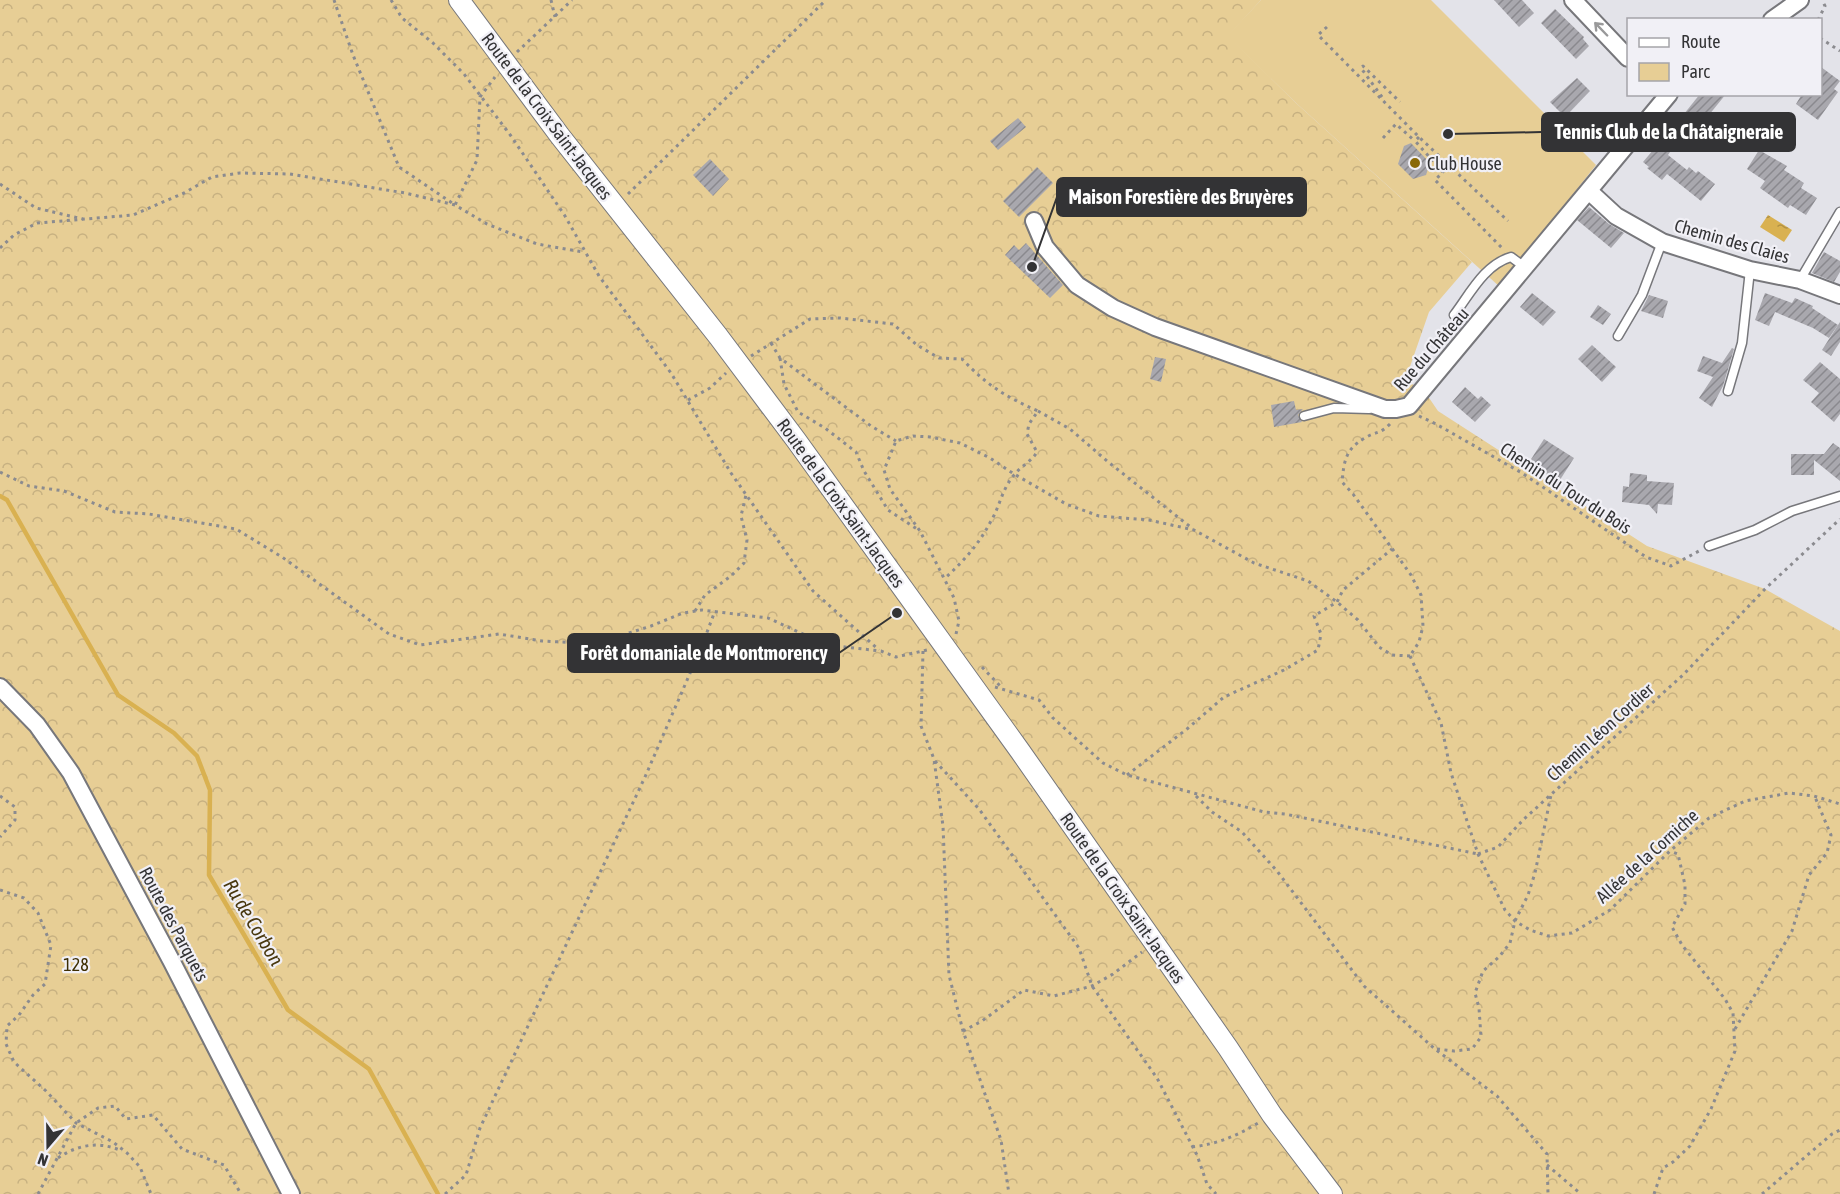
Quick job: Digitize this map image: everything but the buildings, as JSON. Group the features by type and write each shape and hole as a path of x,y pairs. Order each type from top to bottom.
{"street":[{"name":"Route de la Croix Saint-Jacques","path":"459,0 739,364 969,680 1272,1114 1332,1194"},
{"path":"1573,0 1627,56"},
{"path":"1775,18 1800,0"},
{"name":"Rue du Château","path":"1034,221 1045,247 1077,285 1113,308 1155,327 1388,416 1396,409 1409,406 1590,192 1665,96"},
{"name":"Chemin des Claies","path":"1590,192 1616,216 1662,242 1750,270 1800,280 1840,295"},
{"name":"Route des Parquets","path":"0,687 37,724 71,773 172,962 291,1194"}],"lane":[{"path":"1800,280 1840,212"},
{"path":"1618,336 1642,296 1662,242"},
{"path":"1454,315 1488,270 1499,261 1511,257 1526,268"},
{"path":"1728,391 1742,343 1750,270"},
{"path":"1304,416 1334,408 1388,416"},
{"path":"1708,546 1755,530 1792,511 1840,496"}],"path":[{"path":"334,0 353,55 399,167 454,205 487,224 537,244 585,253"},
{"path":"391,0 402,18 434,43 464,74 511,136 565,216 599,276 671,373 746,495 813,591 881,651"},
{"path":"551,0 555,17"},
{"path":"454,205 477,160 480,97 506,63 572,0"},
{"path":"616,206 825,0"},
{"path":"1819,18 1825,6 1822,0"},
{"path":"1327,27 1318,35 1508,221"},
{"path":"1822,39 1840,51"},
{"path":"1388,106 1361,68 1363,66 1400,102"},
{"path":"1383,138 1396,124 1415,141 1443,172 1434,180 1511,257"},
{"path":"1415,141 1419,136"},
{"path":"0,248 14,235 37,223 133,215 184,194 212,177 240,173 290,174 405,193 454,205"},
{"path":"0,183 36,208 88,220"},
{"path":"688,400 710,388 720,377 810,319 840,318 893,324 917,345 939,358 962,358 979,376 1007,397 1070,429 1194,530 1254,562 1308,581 1358,620 1379,647 1392,655 1410,656"},
{"path":"771,343 780,358 784,384 798,412 825,428 856,452 864,471 888,510 920,531"},
{"path":"780,358 871,426 896,441 921,436 960,442 1066,504 1099,516 1149,520 1194,530"},
{"path":"944,579 963,563 993,519 1000,497 1014,474 1032,461 1037,452 1027,434 1029,424 1038,411"},
{"name":"Chemin du Tour du Bois","path":"1411,413 1436,424 1522,473 1646,557 1671,566 1708,546"},
{"path":"1388,416 1381,433 1367,436 1353,446 1344,459 1342,482 1411,575 1421,595 1423,626 1419,642 1410,656"},
{"path":"0,472 28,486 64,491 115,512 149,514 236,529 282,557 389,634 420,645 499,634 542,641 580,643 613,638 683,613 715,611 768,618 827,645 881,651 896,657 944,648 955,639 959,621 954,598 920,531 890,489 884,470 896,441"},
{"path":"694,612 705,595 731,576 744,563 747,540 741,516 746,495"},
{"name":"Chemin Léon Cordier","path":"1435,1049 1454,1051 1472,1049 1481,1037 1479,1008 1475,993 1483,971 1510,943 1515,921 1528,895 1535,873 1552,793 1683,675 1765,589 1840,519"},
{"path":"1127,775 1224,697 1284,670 1318,650 1321,634 1314,616 1337,602 1343,590 1392,549"},
{"path":"445,1194 466,1175 480,1128 645,777 715,611"},
{"path":"923,651 921,726 934,759 943,826 949,975 963,1031 1001,1140 1009,1194"},
{"path":"1410,656 1441,723 1451,773 1478,855 1505,910 1515,921"},
{"path":"969,680 1039,700 1053,718 1103,763 1127,775 1263,812 1285,814 1478,855 1497,847 1552,793"},
{"path":"934,759 979,809 1078,948 1092,986 1157,1078 1208,1184 1216,1194"},
{"name":"Allée de la Corniche","path":"1515,921 1530,930 1548,936 1572,933 1610,910 1670,851 1709,818 1745,801 1789,793 1814,796 1840,804"},
{"path":"1195,794 1212,812 1242,832 1310,913 1364,986 1435,1049 1497,1096 1547,1154 1548,1194"},
{"path":"0,796 15,807 15,820 0,837"},
{"path":"1734,1031 1792,931 1809,875 1827,853 1831,835 1814,796"},
{"path":"1654,1194 1663,1168 1690,1146 1711,1109 1735,1051 1733,1013 1725,999 1682,945 1672,927 1684,904 1686,885 1678,854 1670,851"},
{"path":"0,890 24,898 38,913 51,945 45,984 33,994 19,1015 7,1026 6,1044 14,1062 76,1123 113,1142 127,1153 140,1167 151,1194"},
{"path":"963,1031 982,1021 1024,990 1054,996 1092,986 1113,974 1154,943"},
{"path":"38,1194 76,1123 98,1108 115,1106 126,1119 153,1114 182,1149 224,1164 241,1194"},
{"path":"1192,1147 1210,1145 1238,1135 1272,1114"},
{"path":"1762,1194 1832,1134 1840,1130"},
{"path":"56,1159 70,1150 91,1144 112,1147 127,1153"},
{"path":"1547,1165 1581,1194"}],"green space":[{"name":"128","path":"0,0 1261,0 1228,36 1296,103 1472,262 1429,312 1405,381 1423,389 1438,411 1647,546 1765,589 1840,631 1840,1194 0,1194"},
{"path":"1261,0 1431,0 1596,165 1500,287 1296,103 1227,36"}],"water":[{"path":"1768,215 1792,230 1784,242 1760,227"}],"waterway":[{"name":"Ru de Corbon","path":"0,496 7,500 118,695 174,733 197,756 210,790 209,875 288,1010 369,1069 438,1194"}],"place":[{"name":"Tennis Club de la Châtaigneraie","path":"1448,134"},
{"name":"Club House","path":"1415,163"},
{"name":"Maison Forestière des Bruyères","path":"1032,267"},
{"name":"Forêt domaniale de Montmorency","path":"897,613"}]}
